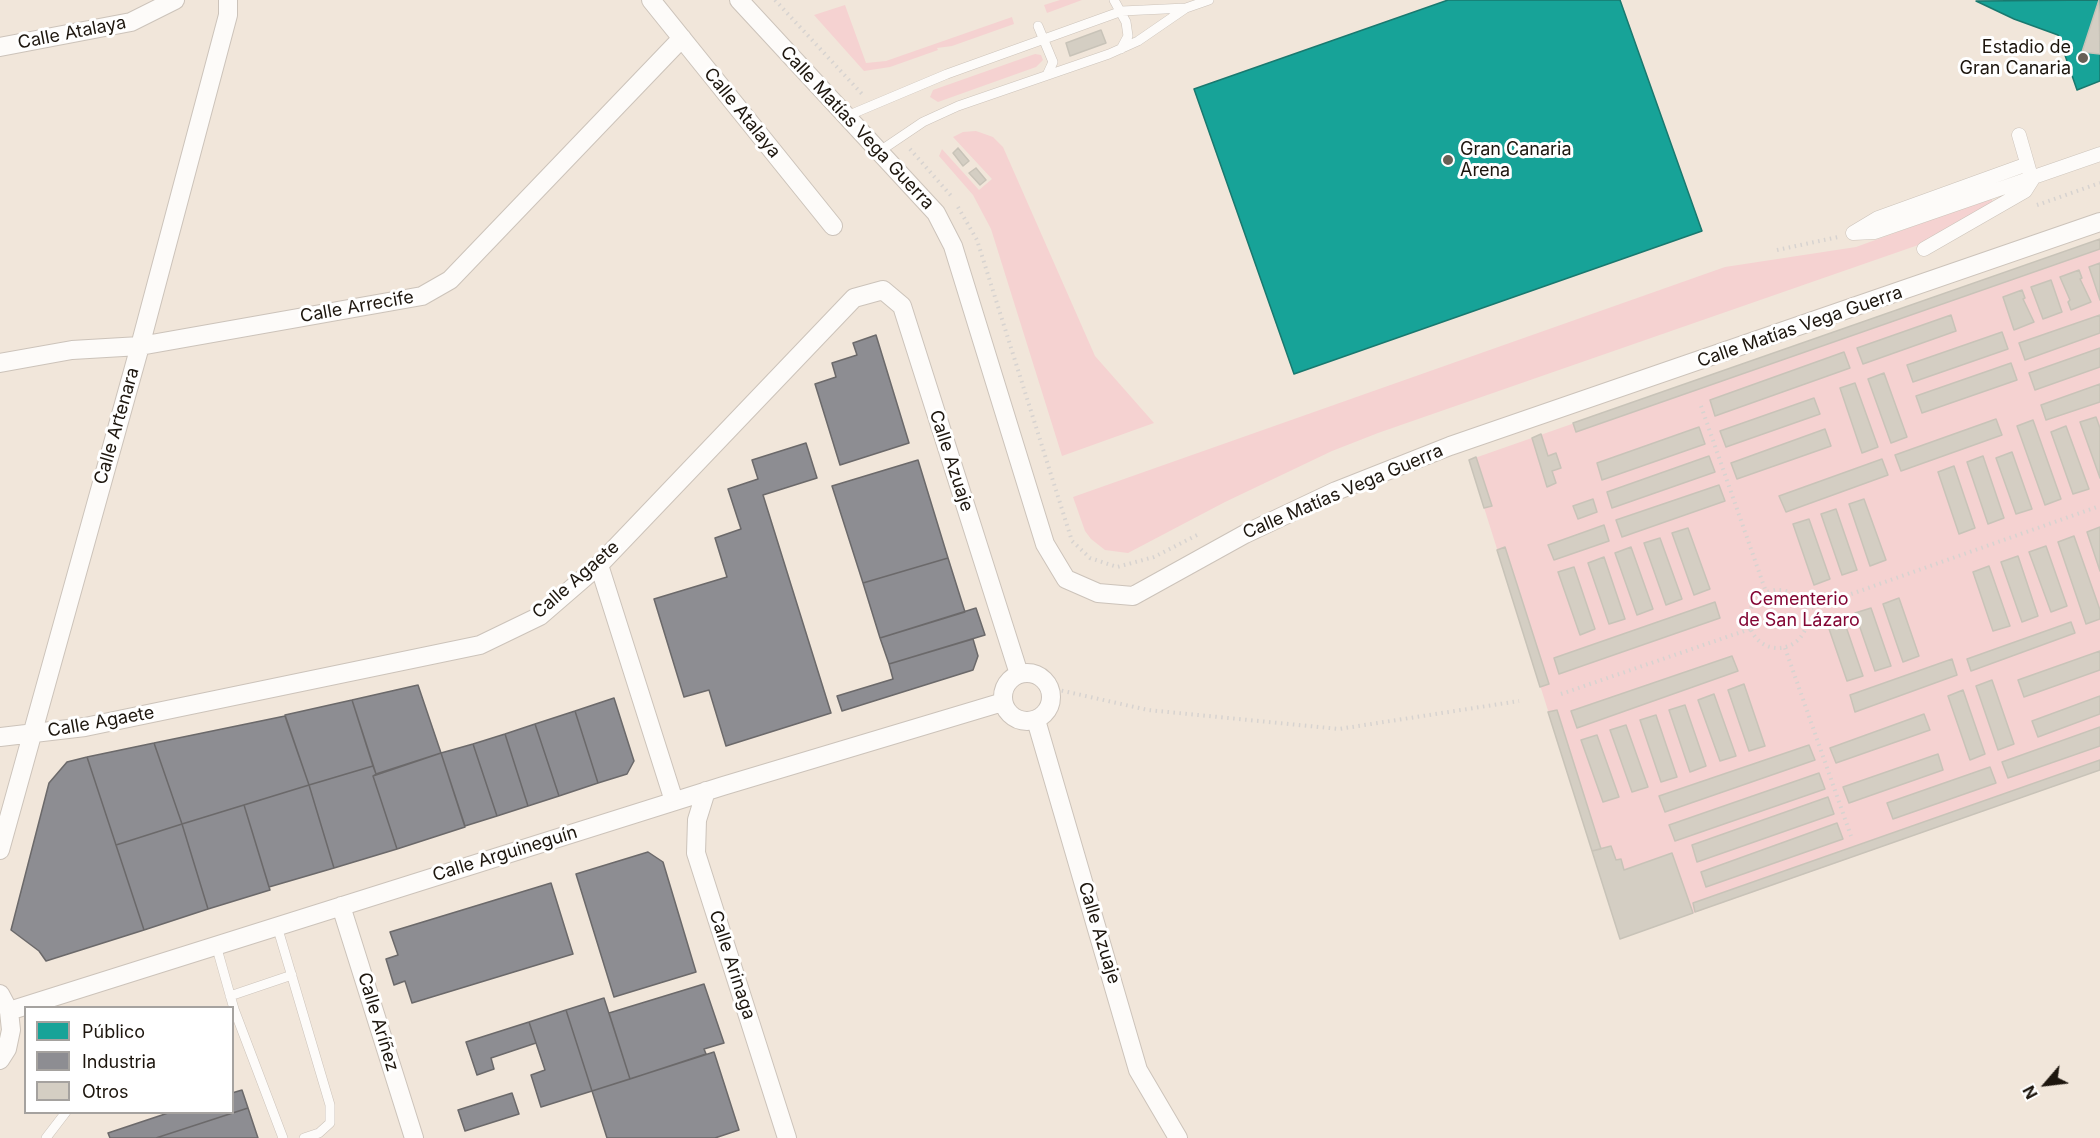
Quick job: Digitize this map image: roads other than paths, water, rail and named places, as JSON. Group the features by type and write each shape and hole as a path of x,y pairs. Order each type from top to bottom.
{"street":[{"name":"Calle Atalaya","path":"0,47 131,22 175,0"},
{"name":"Calle Artenara","path":"0,850 140,346 228,15 228,0"},
{"name":"Calle Atalaya","path":"651,0 833,226"},
{"name":"Calle Matías Vega Guerra","path":"739,0 936,213 953,246 1045,543 1066,579 1098,593 1132,596 1245,534 1336,491 1450,446 2100,222"},
{"name":"Calle Arrecife","path":"0,363 72,350 140,346 422,296 450,280 682,38"},
{"path":"1923,249 2025,191 2032,180 2019,135"},
{"path":"2022,166 1878,218 1853,234 1875,232 2032,180 2100,154"},
{"name":"Calle Agaete","path":"0,737 85,727 480,645 540,615 598,565 854,298 883,290"},
{"name":"Calle Azuaje","path":"883,290 902,306 1019,674"},
{"path":"598,565 674,801"},
{"path":"1026,672 1041,676 1050,688 1050,704 1042,716 1036,720 1019,720 1012,716 1003,702 1004,688 1019,674 1026,672"},
{"name":"Calle Arguineguín","path":"25,1006 706,791 1003,702"},
{"name":"Calle Azuaje","path":"1036,720 1138,1070 1178,1138"},
{"name":"Calle Arinaga","path":"706,791 697,820 696,853 788,1138"},
{"name":"Calle Aríñez","path":"341,906 414,1138"},
{"path":"0,994 9,1011 11,1030 7,1049 0,1060"},
{"name":"Calle Arguineguín","path":"9,1011 24,1006"}],"lane":[{"path":"1114,0 1122,11 1128,36 1121,49"},
{"path":"880,152 923,122 958,106 1121,49 1138,41 1186,8 1209,0"},
{"path":"847,116 870,104 1122,11 1186,8"},
{"path":"1038,26 1053,62 1047,75"},
{"path":"278,926 330,1105 330,1123 319,1133 304,1138"},
{"path":"216,945 232,1006"},
{"path":"230,996 292,975"},
{"path":"234,1015 283,1138"},
{"path":"46,1138 50,1130 65,1114"}],"place":[{"name":"Estadio de Gran Canaria","path":"2083,58"},
{"name":"Gran Canaria Arena","path":"1448,160"}],"park label":[{"name":"Cementerio de San Lázaro","path":"1799,610"}]}
